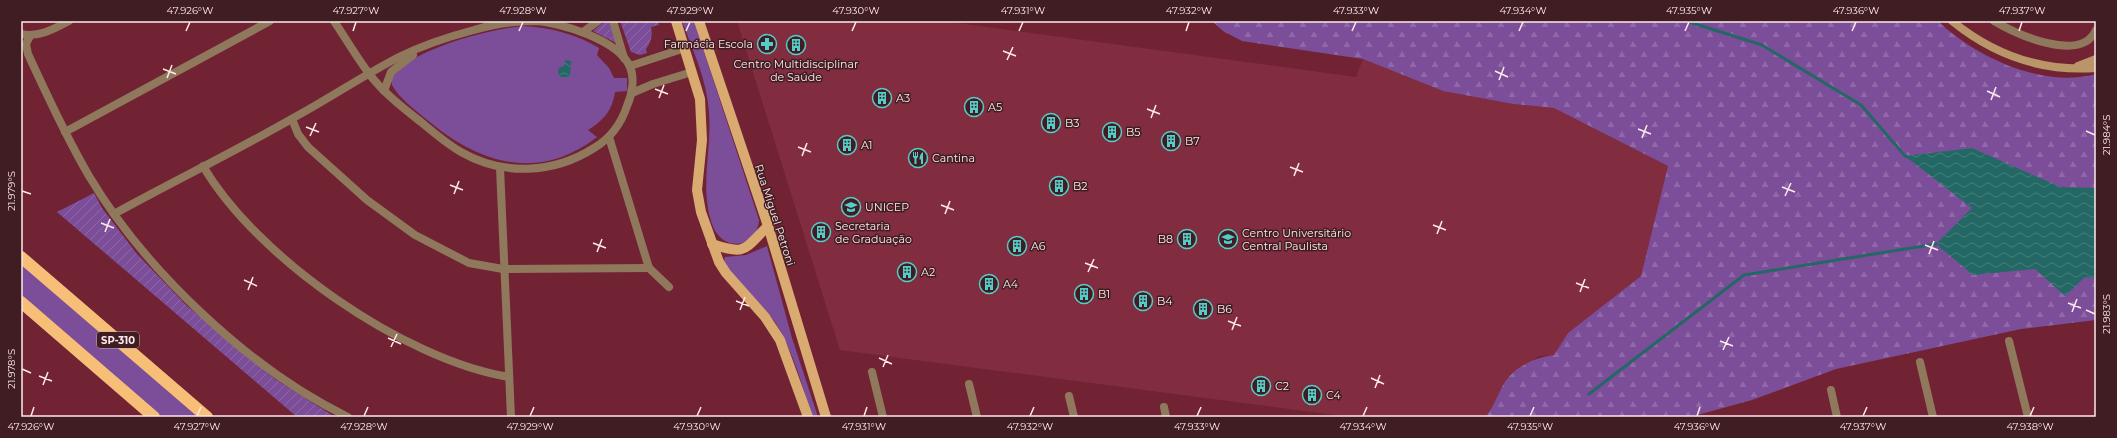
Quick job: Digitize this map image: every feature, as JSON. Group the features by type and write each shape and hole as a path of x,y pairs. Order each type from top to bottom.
{"highway":[{"name":"SP-310","path":"21,256 208,417"},
{"name":"SP-310","path":"21,302 154,417"}],"main road":[{"path":"676,21 700,99 702,120 697,190 701,212 712,244 726,273 760,311 780,340 808,417"},
{"name":"Rua Miguel Petroni","path":"699,21 768,226 826,417"},
{"path":"712,244 736,250 745,249 768,226"}],"street":[{"path":"21,34 30,36 51,30 69,21"},
{"path":"65,132 270,21"},
{"path":"114,214 292,119 370,75 400,56 475,30 521,22 548,23 583,32 610,47 630,66 632,93 620,124 609,137 585,154 550,166 530,169 500,168 475,160 460,152 442,140 384,91 370,75 334,21"},
{"path":"583,32 598,21"},
{"path":"613,21 624,59"},
{"path":"1952,21 1996,50 2014,58 2041,66 2069,69 2096,68"},
{"path":"1994,21 2024,36 2050,44 2085,43 2095,32"},
{"path":"30,36 26,44 28,54 65,132 89,177 114,214 164,276 229,336 287,380 348,417"},
{"path":"384,91 390,72 423,48"},
{"path":"630,66 685,48"},
{"path":"2069,69 2096,59"},
{"path":"632,93 653,84 692,72"},
{"path":"292,119 298,134 308,147 344,180 390,218 441,250 469,263 503,269 649,268"},
{"path":"609,137 649,268 669,287"},
{"path":"203,166 212,182 258,233 310,279 338,300 384,328 424,349 472,368 508,377"},
{"path":"500,168 503,269 511,417"},
{"path":"2009,341 2028,417"},
{"path":"1920,362 1933,417"},
{"path":"872,372 883,417"},
{"path":"969,384 977,417"},
{"path":"1830,390 1837,417"},
{"path":"1069,396 1074,417"},
{"path":"1164,408 1166,417"}],"shaded area":[{"name":"Centro Universitário Central Paulista","path":"737,21 943,21 1356,77 1363,59 1443,91 1513,104 1554,108 1668,166 1641,276 1568,333 1554,355 1539,356 1503,385 1496,403 1486,417 1350,417 840,350"}],"green space":[{"path":"605,21 609,21 616,43 593,31"},
{"path":"620,21 658,21 659,25 651,27 652,36 646,49 647,53 640,55 631,52"},
{"path":"682,21 694,21 759,220 757,230 752,237 745,242 738,244 730,243 722,239 716,232 711,221 706,194 709,139 708,100 699,66"},
{"path":"1212,21 1938,21 1971,47 2011,67 2055,77 2076,78 2096,74 2096,320 2021,329 1836,369 1752,400 1690,417 1486,417 1506,380 1511,374 1532,361 1554,355 1568,333 1641,276 1668,166 1554,108 1513,104 1443,91 1363,59 1242,41 1223,31"},
{"path":"523,26 562,32 590,43 599,48 597,55 609,68 614,78 627,78 627,91 615,92 612,105 603,119 588,130 597,137 575,151 553,160 531,163 509,162 487,156 466,147 446,134 407,103 392,85 392,76 404,65 434,49 479,34"},
{"path":"94,193 102,208 137,254 186,305 275,379 335,417 297,417 57,212"},
{"path":"767,246 792,338 818,417 812,417 792,356 775,322 734,277 724,260 725,257 746,255"},
{"path":"21,262 202,417 162,417 21,295"}],"water":[{"path":"565,60 571,61 570,77 560,77 558,73 559,68 565,65"},
{"path":"1972,148 2060,187 2096,188 2096,278 2085,277 2065,296 2035,269 1973,275 1936,244 1972,208 1905,156"}],"waterway":[{"path":"1686,21 1762,45 1861,105 1905,156 1908,157"},
{"path":"1589,394 1744,275 1936,244"}],"place":[{"name":"Farmácia Escola","path":"767,44"},
{"name":"Centro Multidisciplinar de Saúde","path":"796,45"},
{"name":"A3","path":"882,98"},
{"name":"A5","path":"974,107"},
{"name":"B3","path":"1051,123"},
{"name":"B5","path":"1112,132"},
{"name":"B7","path":"1171,141"},
{"name":"A1","path":"847,145"},
{"name":"Cantina","path":"918,158"},
{"name":"B2","path":"1059,186"},
{"name":"UNICEP","path":"851,207"},
{"name":"Secretaria de Graduação","path":"821,232"},
{"name":"B8","path":"1187,239"},
{"name":"Centro Universitário Central Paulista","path":"1228,239"},
{"name":"A6","path":"1017,246"},
{"name":"A2","path":"907,272"},
{"name":"A4","path":"989,284"},
{"name":"B1","path":"1084,294"},
{"name":"B4","path":"1143,301"},
{"name":"B6","path":"1203,309"},
{"name":"C2","path":"1261,386"},
{"name":"C4","path":"1312,395"}]}
